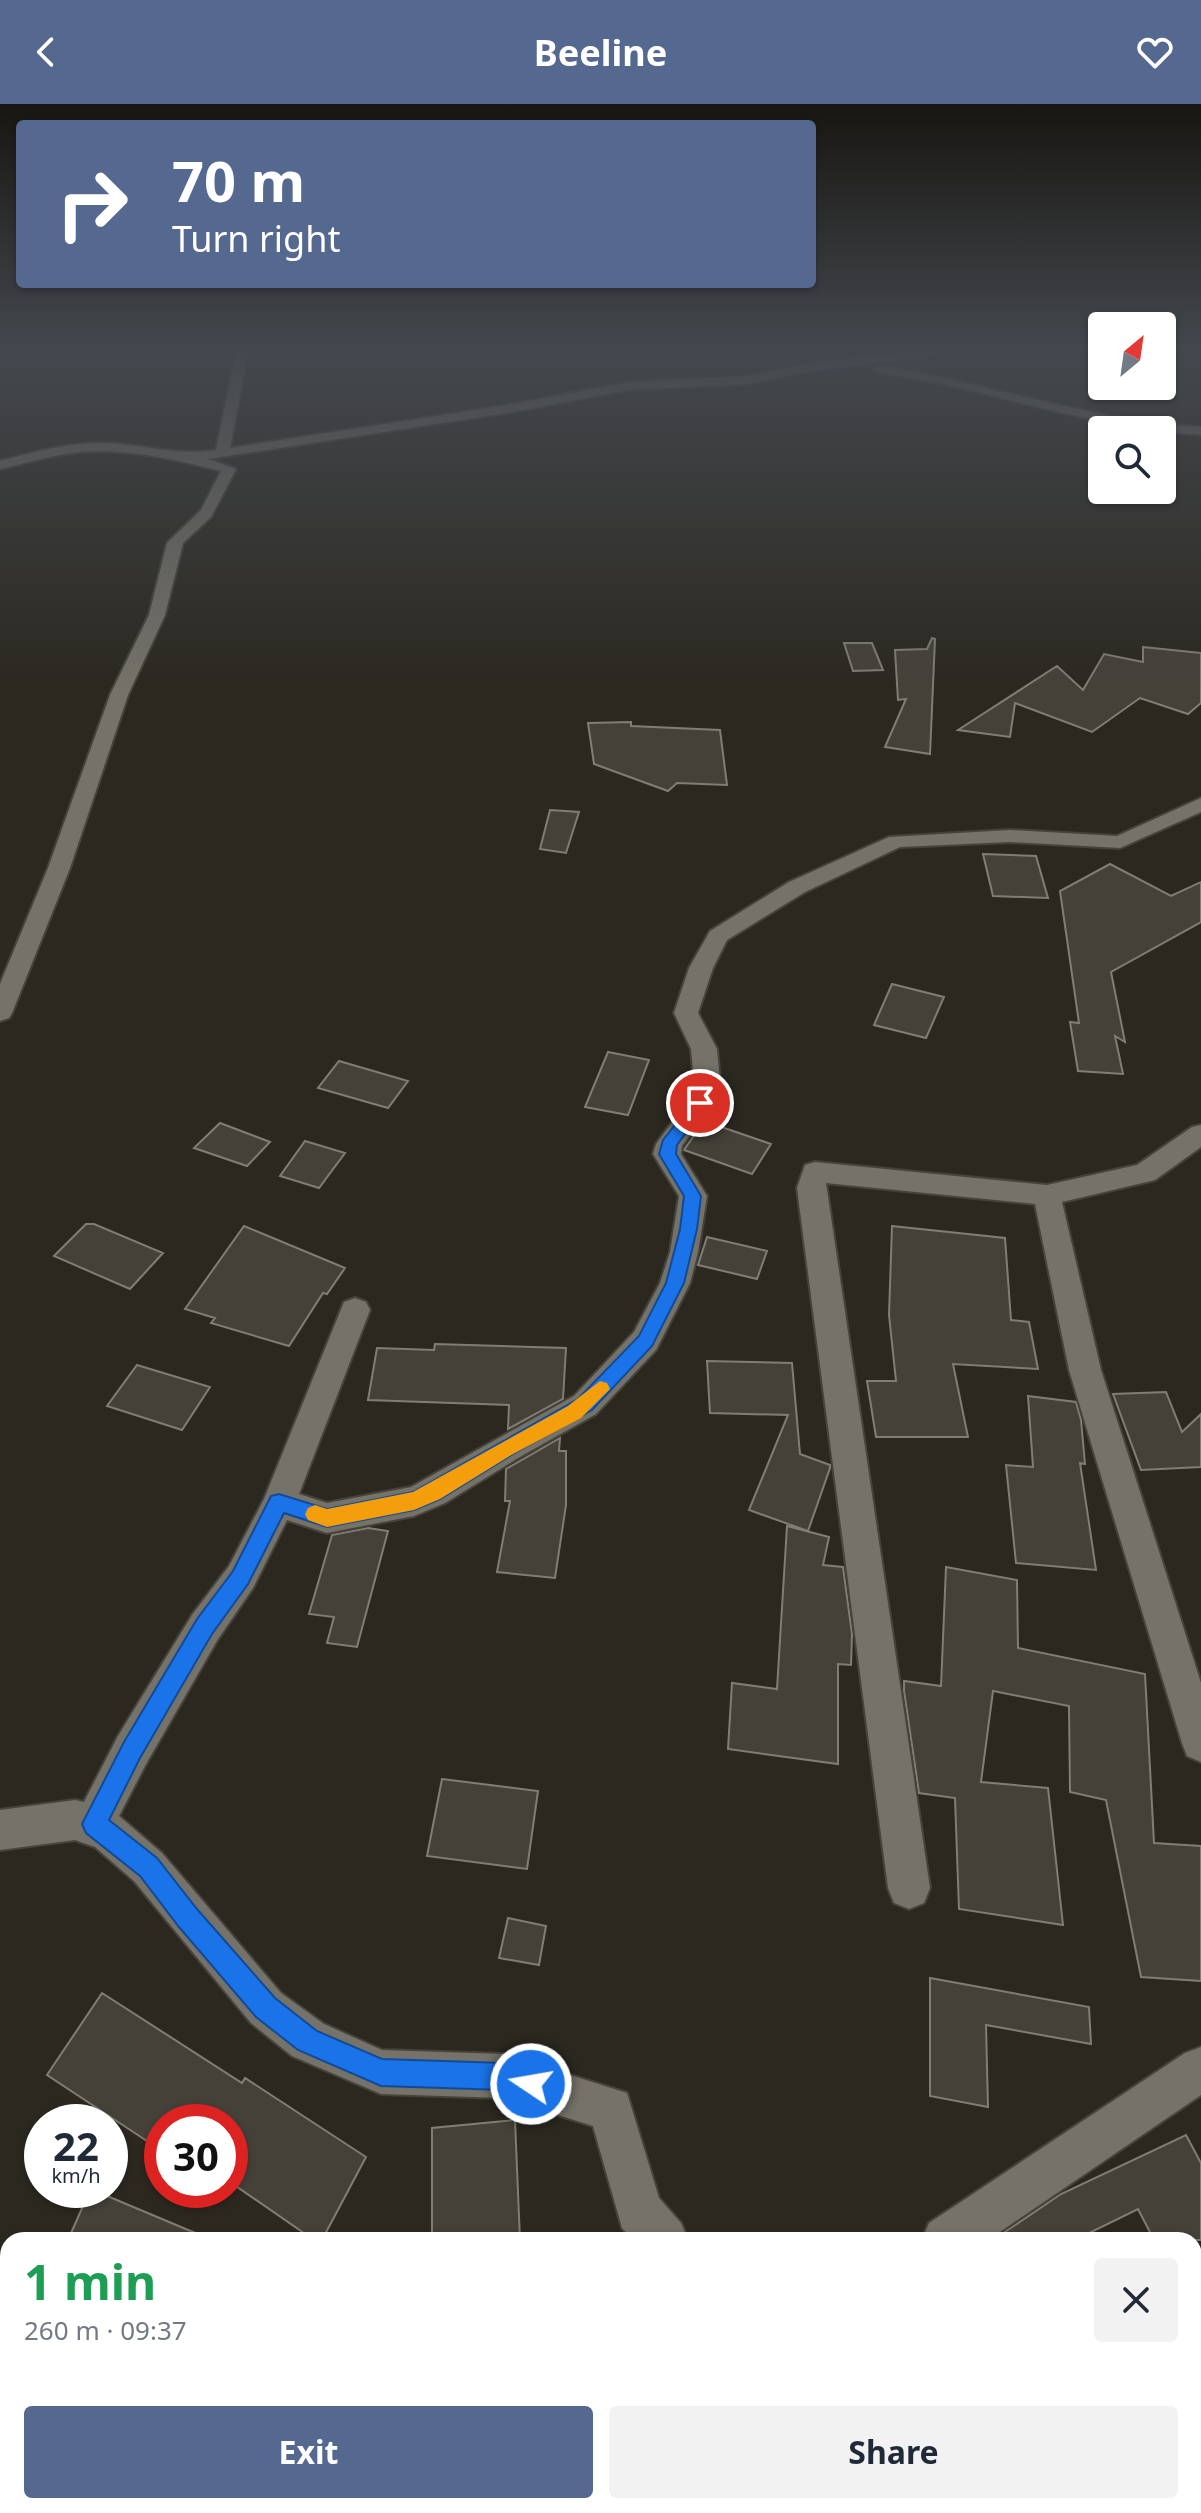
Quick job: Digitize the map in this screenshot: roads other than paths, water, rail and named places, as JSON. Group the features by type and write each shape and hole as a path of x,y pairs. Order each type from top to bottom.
{"street":[{"path":"0,1013 59,868 119,695 157,615 175,543 181,534 197,523 218,494 229,469 211,464"},
{"path":"279,1503 327,1518 414,1501 433,1493 585,1405 645,1341 675,1283 689,1229 693,1196 667,1154 669,1144 708,1092 710,1079 704,1049 686,1013 701,968 718,936 797,887 896,841 1010,836 1120,842 1201,804"},
{"path":"909,1888 811,1188 815,1172 1047,1195 1145,1173 1201,1134"},
{"path":"1047,1195 1085,1370 1201,1743"},
{"path":"94,1824 132,1750 196,1640 241,1577 279,1503 355,1310"},
{"path":"0,1830 75,1820 94,1824 148,1867 266,2008 308,2040 381,2072 504,2076 611,2109 639,2211 657,2232"},
{"path":"958,2232 1201,2069"}]}
